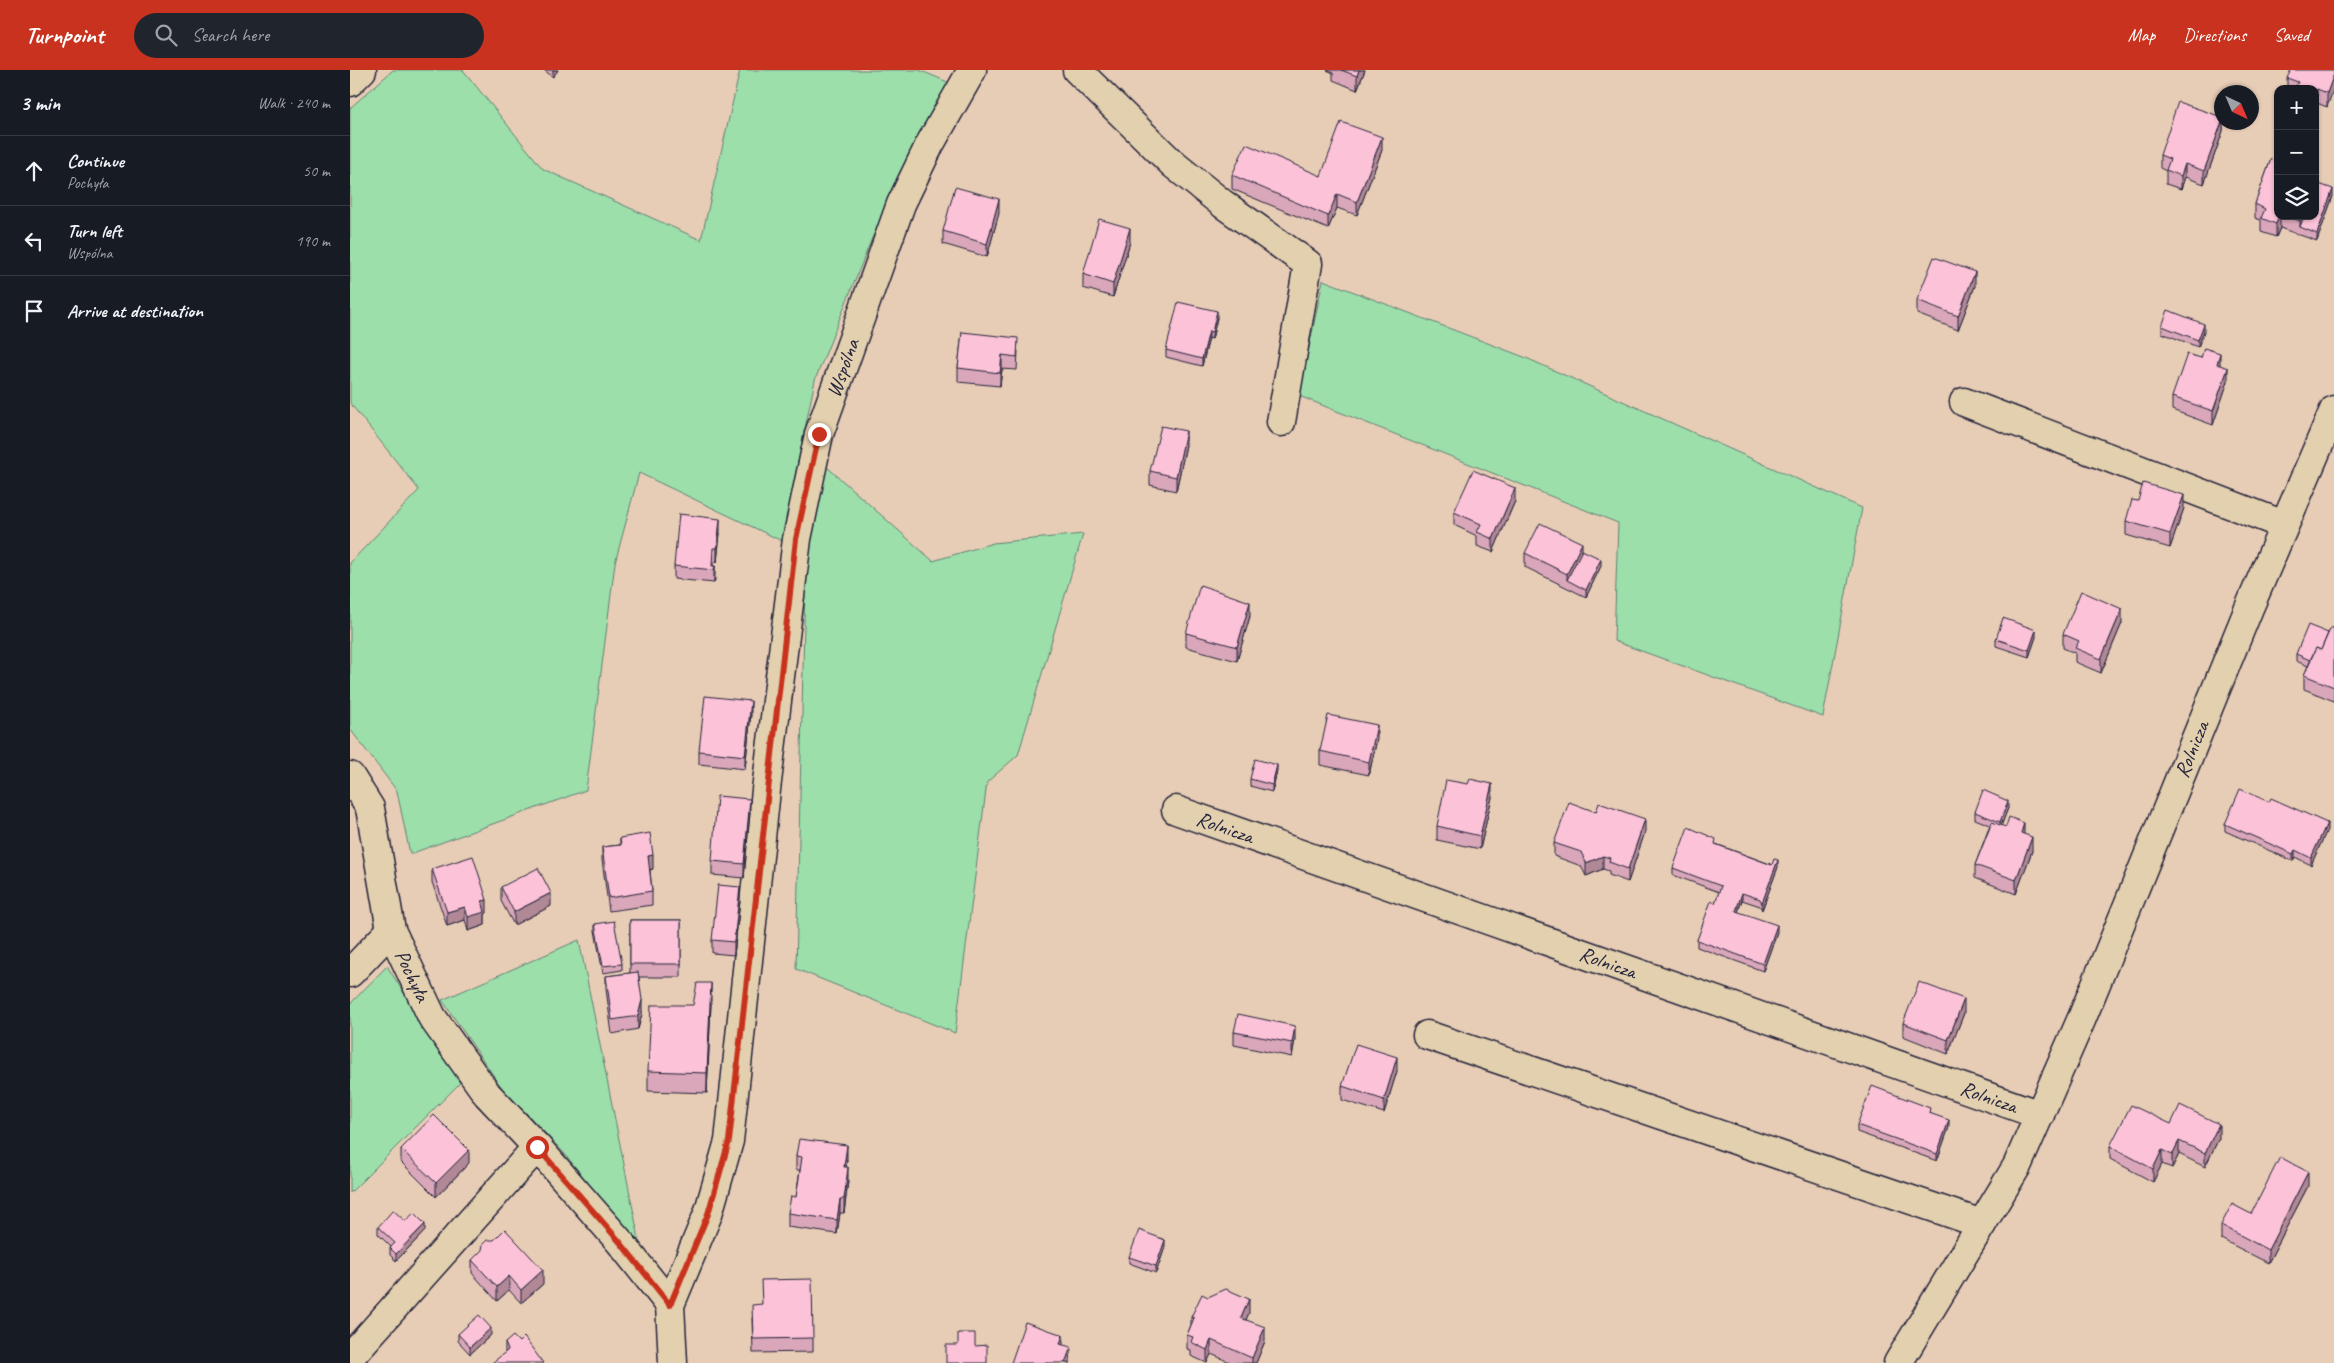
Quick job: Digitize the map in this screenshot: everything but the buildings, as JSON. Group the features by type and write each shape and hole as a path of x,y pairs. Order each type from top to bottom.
{"street":[{"path":"350,82 362,70"},
{"path":"1077,70 1173,164 1223,204 1308,264 1281,422"},
{"name":"Wspólna","path":"673,1363 670,1305 708,1214 729,1141 765,800 796,539 819,434 902,204 930,144 969,71"},
{"path":"1964,402 2284,525"},
{"name":"Rolnicza","path":"1898,1363 2017,1166 2082,1018 2284,525 2334,410"},
{"name":"Pochyła","path":"350,776 370,808 391,930 432,1017 487,1094 537,1147 620,1242 670,1305"},
{"name":"Rolnicza","path":"1176,810 2040,1115"},
{"path":"350,973 391,930"},
{"path":"1427,1035 1982,1224"},
{"path":"350,1357 537,1147"}],"green space":[{"path":"393,70 463,70 543,169 701,240 740,70 919,70 950,83 872,238 815,380 782,541 639,473 615,563 586,790 410,854 397,791 350,729 350,563 419,490 350,403 350,108"},
{"path":"1323,280 1524,357 1862,508 1823,717 1614,641 1618,523 1299,396"},
{"path":"827,467 933,561 993,543 1083,534 1018,755 987,782 955,1033 796,969 806,538"},
{"path":"579,940 641,1249 564,1153 502,1088 442,1000"},
{"path":"387,966 460,1083 350,1193 350,1004"}],"route":[{"path":"537,1147 620,1242 670,1305 708,1214 729,1141 766,790 796,539 819,434"}]}
